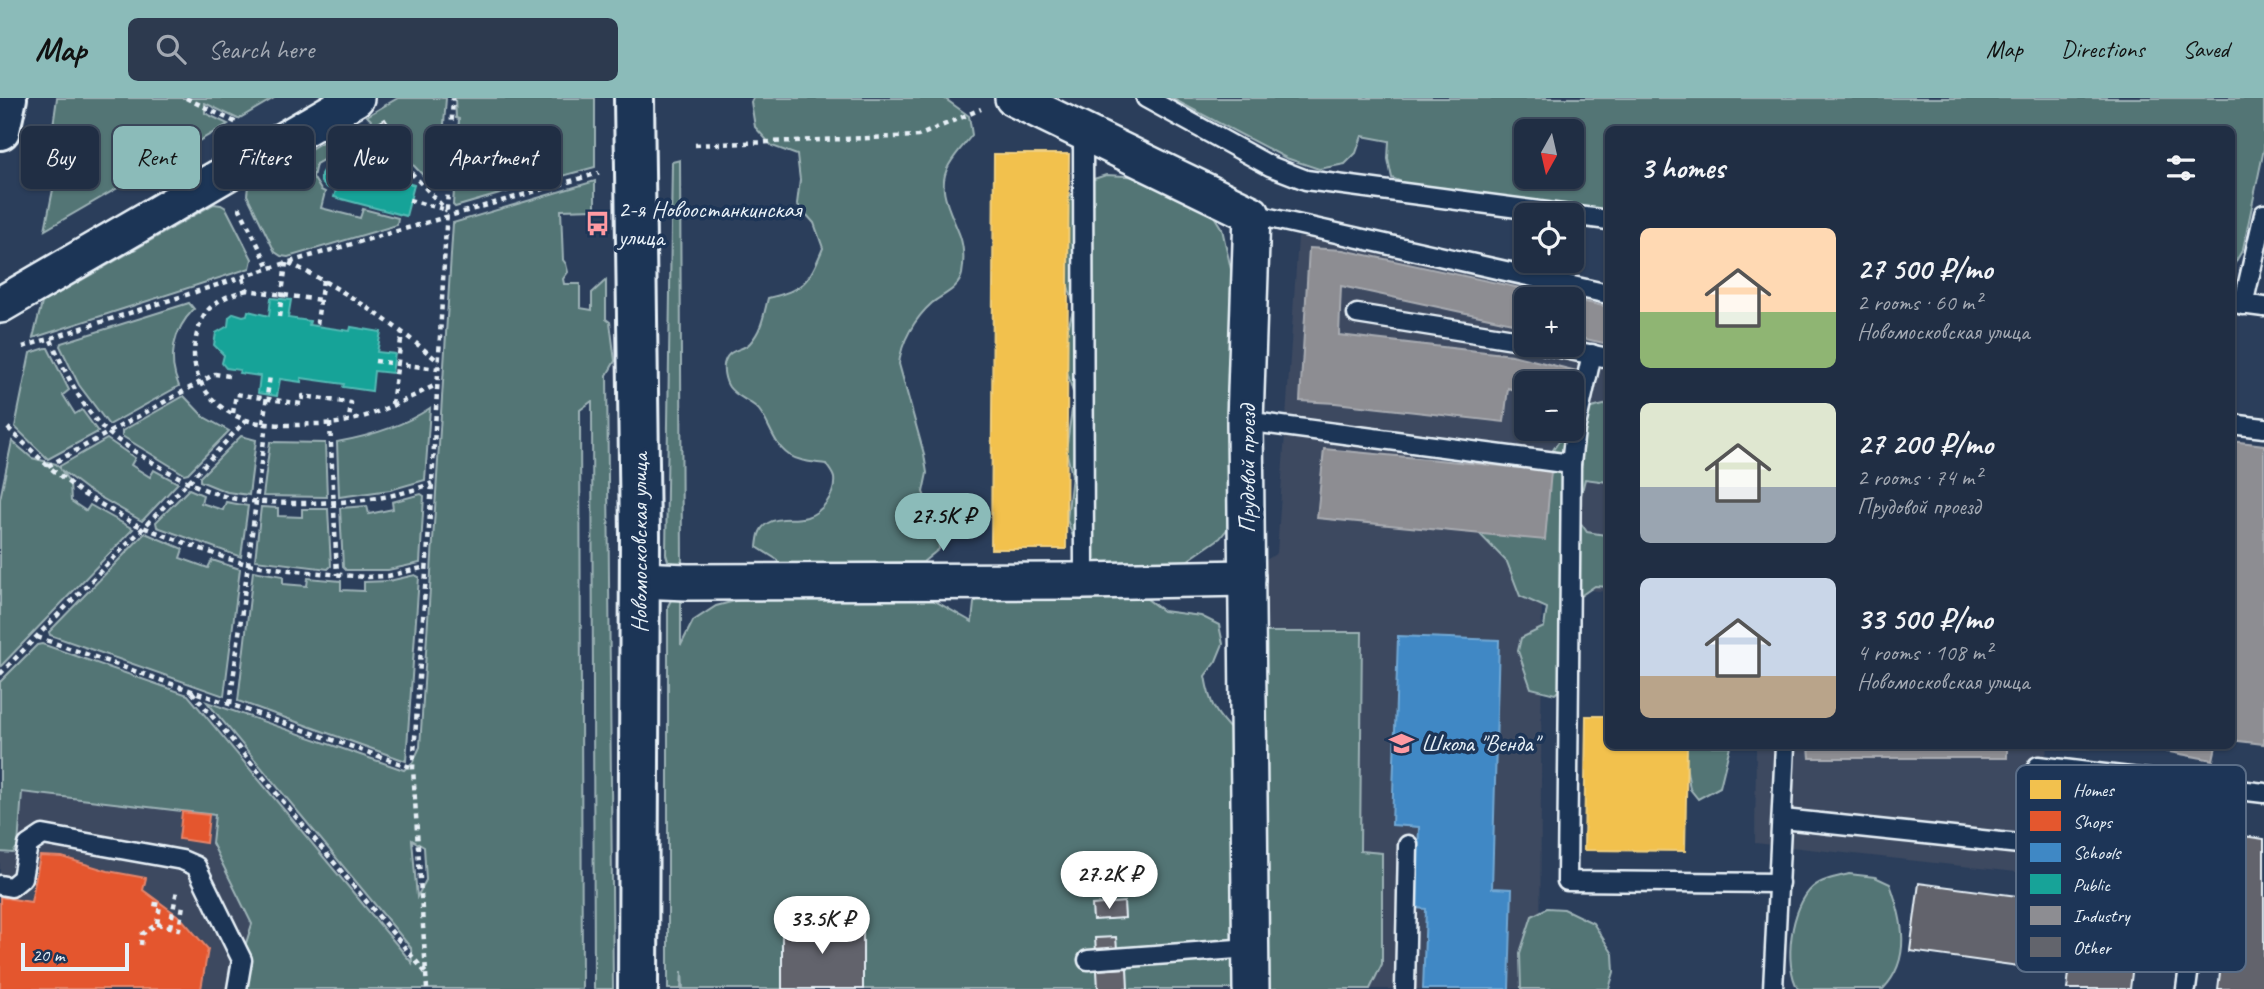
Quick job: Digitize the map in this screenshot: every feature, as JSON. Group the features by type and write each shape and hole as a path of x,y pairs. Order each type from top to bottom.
{"main road":[{"name":"Новомосковская улица","path":"634,98 639,580 638,989"}],"street":[{"path":"999,103 1083,132 1252,214"},
{"path":"0,305 361,112"},
{"name":"Прудовой проезд","path":"1251,989 1245,421 1252,214"},
{"path":"639,580 1084,581 1247,578"}],"lane":[{"path":"1146,98 1270,166 1306,180 1605,220"},
{"path":"1083,132 1084,581"},
{"path":"1252,214 1605,293"},
{"path":"2264,214 2237,304 2264,307"},
{"path":"1357,314 1514,339"},
{"path":"1600,356 1575,430 1572,464 1567,881 1779,883"},
{"path":"1245,421 1572,464"},
{"path":"2235,425 2259,433"},
{"path":"1773,989 1785,749"},
{"path":"2246,790 2264,793"},
{"path":"1783,819 2016,844"},
{"path":"0,885 11,887 22,878 28,845 43,835 182,860 195,866 242,960 237,989"},
{"path":"1405,989 1408,845"},
{"path":"1088,960 1250,948"}],"path":[{"path":"186,98 242,125"},
{"path":"427,989 413,768 453,98"},
{"path":"695,145 918,136 999,103"},
{"path":"361,112 447,211"},
{"path":"23,347 287,263 600,173"},
{"path":"410,200 447,211"},
{"path":"235,201 270,269"},
{"path":"287,263 352,296 439,362"},
{"path":"279,317 287,263"},
{"path":"243,278 247,290"},
{"path":"323,280 317,322 324,323"},
{"path":"320,300 247,290 224,297 208,310 193,348 195,368 205,393 233,414 246,420 265,424 330,423 349,420 392,405 436,385"},
{"path":"392,405 402,332"},
{"path":"51,340 74,387 94,418 108,432 188,482 227,497 255,501 334,503 391,496 432,483"},
{"path":"375,361 438,369"},
{"path":"48,466 215,374 229,376"},
{"path":"230,704 270,376"},
{"path":"233,414 236,394 302,404 303,396 351,403 349,420"},
{"path":"0,674 246,420"},
{"path":"330,423 337,575"},
{"path":"8,428 48,466 83,494 142,527 247,564 337,575 388,576 426,567"},
{"path":"37,637 413,768"},
{"path":"191,691 427,975"},
{"path":"170,927 177,885"},
{"path":"149,904 160,905 157,924"},
{"path":"141,945 142,934 157,924 179,929 182,911"}],"shaded area":[{"path":"1318,236 1542,287 1514,287 1514,357 1584,357 1584,297 1605,301 1605,592 1542,585 1540,989 1262,989 1260,564 1277,553 1298,238"},
{"path":"1756,749 2047,749 2045,765 2016,765 2016,872 1755,843"},
{"path":"22,792 215,815 212,843 261,942 274,989 0,989 0,852 9,854 18,846"}],"green space":[{"path":"57,98 274,98 238,119 205,103 205,113 228,124 214,126 214,132 200,140 200,126 113,126 113,189 116,189 45,230 53,189 99,189 99,126 53,126"},
{"path":"398,98 446,98 444,126 425,126 425,177 411,163 411,126 376,126 367,116"},
{"path":"455,98 595,98 595,167 561,176 561,126 459,126 459,119 456,118"},
{"path":"753,98 944,98 969,116 972,135 949,165 944,183 946,201 962,245 962,274 954,288 932,303 915,323 906,339 899,364 924,454 927,473 923,492 938,531 939,549 923,562 844,563 798,574 784,569 776,559 757,547 761,530 768,523 807,517 823,507 833,491 834,478 826,464 789,455 775,440 759,410 732,391 724,374 727,357 747,346 757,333 768,298 790,292 804,283 814,269 823,248 814,223 797,204 800,180 797,155 772,146 755,127 751,102"},
{"path":"1171,98 2264,98 2264,149 2243,249 2235,263 2235,126 1605,126 1605,212 1584,209 1584,203 1543,203 1406,184 1392,178 1388,159 1389,141 1362,136 1356,153 1345,164 1319,169 1286,158"},
{"path":"328,139 328,157 316,164 314,173 314,147"},
{"path":"680,160 682,569 670,567 666,554 672,162"},
{"path":"1106,175 1144,177 1207,205 1222,229 1231,269 1232,514 1228,528 1220,538 1178,567 1088,563 1079,553 1067,520 1072,475 1066,450 1074,396 1067,371 1064,344 1074,306 1053,235 1061,207 1073,192 1088,181"},
{"path":"314,179 325,192 321,208 360,218 363,209 398,218 397,225 288,257 281,256 275,252 247,195 248,189 314,189"},
{"path":"595,181 595,209 561,210 563,260 568,272 563,279 564,284 580,284 580,308 592,310 592,293 606,280 606,319 610,322 615,361 607,375 613,989 594,989 592,401 580,410 582,989 240,989 242,956 252,924 212,843 215,815 22,792 18,846 13,853 0,852 0,682 37,645 42,644 188,695 412,963 411,948 207,702 404,770 413,762 420,747 453,223","holes":["412,840 424,847 426,880 417,897"]},
{"path":"454,189 517,189 455,207"},
{"path":"214,204 226,208 252,259 250,268 33,338 42,303"},
{"path":"189,303 194,309 181,326 174,345 173,366 179,386 109,425 79,385 60,346 61,343"},
{"path":"46,348 69,390 63,395 75,414 82,410 98,432 48,459 15,427 30,353"},
{"path":"184,396 204,417 229,431 184,474 122,436 122,431"},
{"path":"1605,405 1605,482 1585,479 1576,516 1587,532 1605,535 1605,587 1595,586 1573,601 1575,675 1555,694 1531,688 1518,651 1521,638 1544,627 1547,608 1520,596 1507,562 1469,523 1475,469 1491,459 1549,456 1559,441 1584,441 1584,410"},
{"path":"430,408 425,480 390,490 339,497 337,442 385,430"},
{"path":"241,436 256,440 249,495 227,492 200,481 200,477"},
{"path":"107,439 135,458 131,465 150,477 154,470 178,483 142,521 86,489 61,470 70,483 71,501 86,511 90,505 133,529 0,667 0,499 12,441 32,458 56,464 60,468"},
{"path":"270,442 325,443 327,497 263,496"},
{"path":"189,489 203,495 201,503 223,510 226,502 248,506 241,557 157,527 156,522"},
{"path":"421,494 424,496 420,563 388,570 346,570 343,567 340,508 367,506 369,514 393,509 392,502"},
{"path":"261,507 278,508 278,516 302,517 302,509 328,509 331,566 328,569 255,560"},
{"path":"145,533 183,549 180,558 208,568 212,560 240,569 224,696 50,635 49,632"},
{"path":"253,571 283,576 283,584 307,586 308,578 341,581 341,590 364,591 364,582 389,581 415,575 419,577 406,761 238,701"},
{"path":"792,586 926,596 972,622 974,603 987,589 1128,592 1147,599 1163,611 1201,616 1219,625 1223,644 1216,661 1205,676 1210,698 1222,720 1243,743 1262,632 1362,632 1360,851 1382,853 1382,964 1370,989 683,989 682,971 681,989 668,989 668,606 671,600 681,595 681,645 693,621 716,606"},
{"path":"1683,749 1729,749 1720,787 1698,799 1690,789"},
{"path":"1849,874 1875,877 1890,884 1901,925 1898,965 1883,989 1798,989 1793,978 1790,951 1799,907 1817,884"},
{"path":"1547,908 1564,909 1593,923 1613,954 1614,972 1609,989 1521,989 1520,953 1532,916"}],"building: Homes":[{"path":"994,154 1069,154 1066,549 991,549"},
{"path":"1586,716 1605,716 1605,749 1687,749 1685,851 1584,850"}],"building: Shops":[{"path":"182,812 209,815 206,843 179,839"},
{"path":"40,856 62,857 108,871 146,878 143,890 181,918 208,949 201,989 0,989 0,897 31,902"}],"building: Schools":[{"path":"1398,636 1499,640 1492,888 1512,889 1509,989 1423,989 1426,909 1416,908 1419,827 1392,825"}],"building: Public":[{"path":"326,166 328,188 321,182 321,174"},
{"path":"411,184 414,185 406,216 334,197 336,190 333,189 411,189"},
{"path":"271,298 291,300 288,318 310,321 309,325 381,332 377,352 395,354 392,373 374,371 372,391 301,378 301,382 280,379 277,396 258,393 260,376 226,368 222,363 224,355 214,345 216,333 228,326 229,317 234,313 243,316 247,315 248,311 269,316"}],"building: Industry":[{"path":"1309,248 1343,250 1515,287 1514,323 1341,286 1339,335 1512,355 1577,371 1514,371 1514,390 1508,388 1504,422 1300,401"},
{"path":"1584,302 1605,306 1605,343 1584,339"},
{"path":"2235,441 2264,445 2264,744 2235,740"},
{"path":"1324,449 1551,471 1545,540 1317,518"},
{"path":"1809,749 2007,749 2007,758 1810,758"},
{"path":"2153,749 2215,749 2213,760"}],"building: Other":[{"path":"385,119 389,126 376,126"},
{"path":"2246,836 2264,839 2264,989 2218,989 2220,972 2246,972"},
{"path":"1919,883 2016,896 2016,966 1910,951"},
{"path":"1124,902 1125,918 1093,920 1092,905"},
{"path":"782,922 863,922 863,989 782,989"},
{"path":"1116,937 1117,949 1096,951 1095,938"},
{"path":"1127,968 1128,989 1098,989 1097,970"},
{"path":"2062,972 2132,972 2130,989 2067,989 2069,973"}],"place":[{"name":"2-я Новоостанкинская улица","path":"598,223"},
{"name":"Школа \"Венда\"","path":"1401,743"}]}
